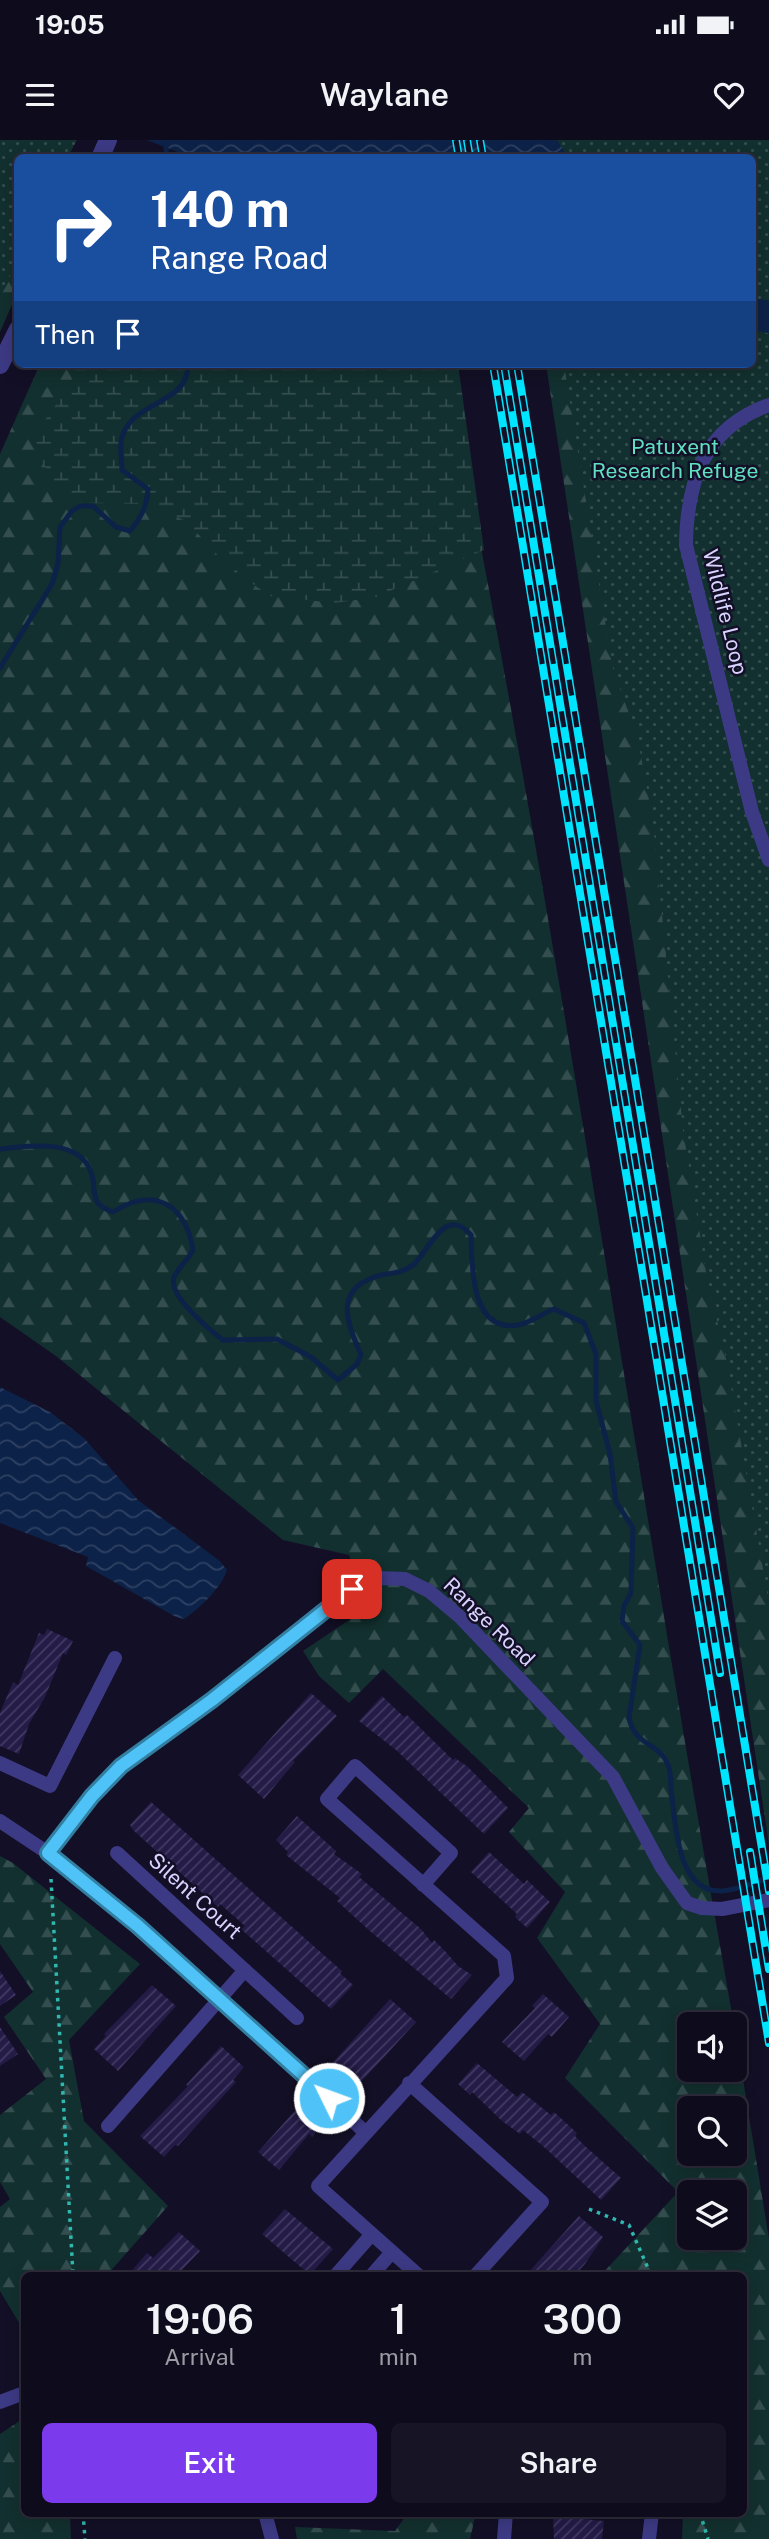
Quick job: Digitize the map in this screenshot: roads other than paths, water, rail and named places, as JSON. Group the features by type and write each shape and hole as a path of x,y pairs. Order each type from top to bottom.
{"street":[{"path":"0,365 14,337"},
{"name":"Wildlife Loop","path":"769,404 734,423 707,453 696,471 687,507 686,545 752,812 769,860"},
{"name":"Range Road","path":"48,1853 92,1796 121,1766 212,1700 323,1610 352,1589 377,1578 405,1579 429,1591 460,1617 613,1777 662,1868 687,1903 702,1908 723,1909 769,1900"},
{"path":"0,1763 50,1786 115,1657"},
{"path":"415,2272 318,2186 507,1978 504,1955 424,1885 327,1799 355,1766 451,1853 424,1885"},
{"path":"0,1821 48,1853 138,1926 365,2132"},
{"name":"Silent Court","path":"117,1853 298,2018"},
{"name":"Silent Court","path":"108,2126 245,1970"},
{"path":"409,2083 542,2202 479,2272"},
{"path":"339,2272 372,2234"},
{"path":"375,2272 393,2252"},
{"path":"0,2402 21,2394"},
{"path":"266,2517 272,2539"},
{"path":"504,2539 506,2517"},
{"path":"649,2539 652,2517"}],"water":[{"path":"147,140 557,140 566,154 183,154"},
{"path":"0,1387 50,1412 84,1438 138,1500 220,1561 227,1570 203,1604 184,1619 176,1617 86,1566 88,1557 0,1523"}],"waterway":[{"path":"165,140 167,154"},
{"path":"756,315 769,317"},
{"path":"0,668 52,584 58,564 60,527 72,511 80,506 93,506 116,527 130,531 137,521 145,506 148,489 122,470 122,437 137,416 180,388 187,368"},
{"path":"0,1149 55,1147 80,1156 88,1166 98,1204 113,1212 141,1200 154,1200 175,1210 189,1234 193,1250 174,1277 174,1285 191,1312 223,1340 277,1339 311,1357 338,1380 357,1364 361,1355 347,1312 352,1293 372,1278 398,1272 413,1265 438,1233 453,1225 461,1227 471,1235 477,1294 482,1308 491,1319 502,1325 518,1325 554,1309 584,1323 596,1354 596,1401 610,1454 616,1502 633,1528 631,1593 624,1606 622,1621 640,1645 629,1718 636,1734 659,1752 668,1765 678,1841 688,1871 696,1882 707,1889 722,1891 769,1878"}],"railway":[{"path":"456,140 458,154"},
{"path":"467,140 469,154"},
{"path":"480,140 482,154"},
{"path":"494,368 769,2043"},
{"path":"505,368 720,1673"},
{"path":"518,368 769,1891"},
{"path":"750,1852 769,1969"}],"park label":[{"name":"Patuxent Research Refuge","path":"675,459"}]}
